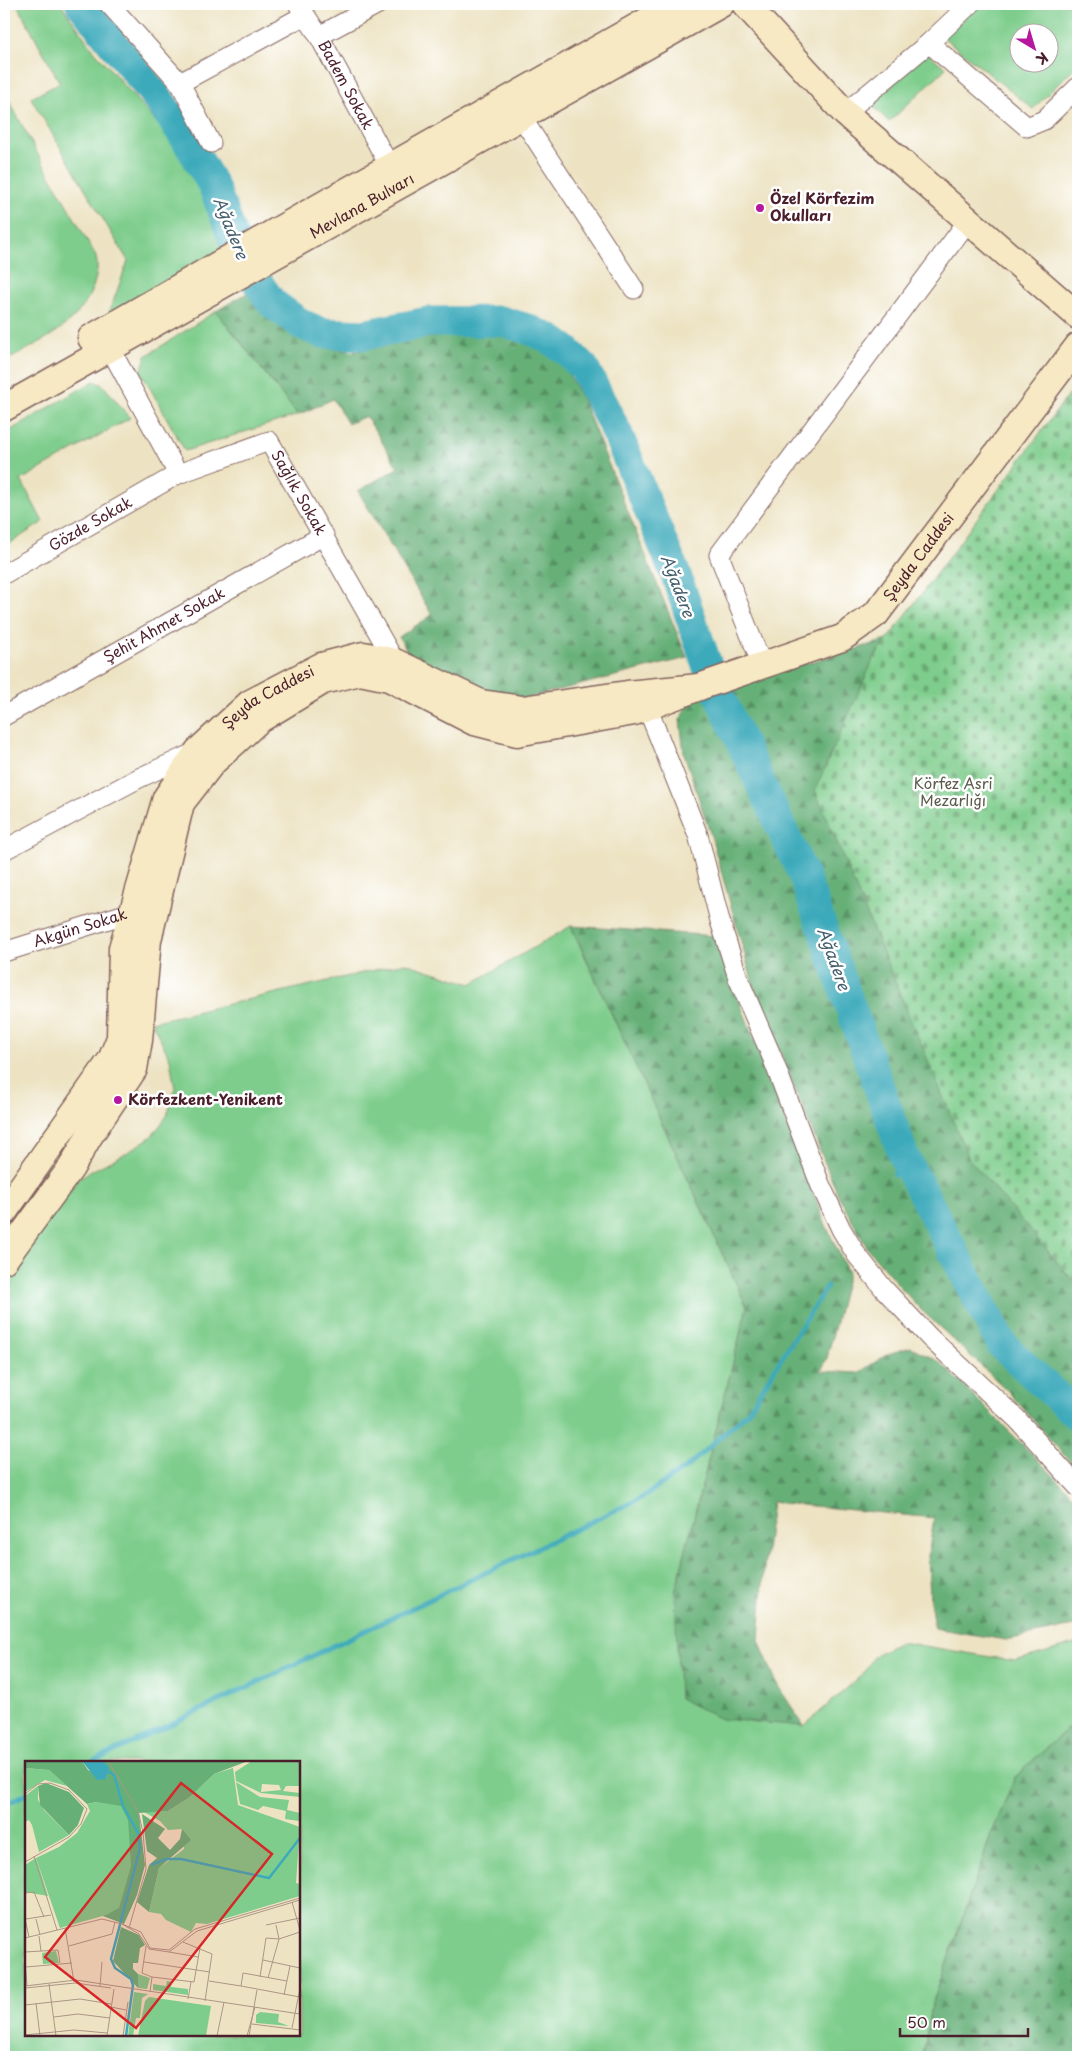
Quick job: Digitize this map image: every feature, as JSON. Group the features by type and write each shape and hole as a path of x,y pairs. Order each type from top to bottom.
{"main road":[{"name":"Mevlana Bulvarı","path":"4,389 106,340 515,108 677,4"},
{"name":"Mevlana Bulvarı","path":"279,241 390,166 515,108 721,4"},
{"path":"745,4 846,113 1078,316"},
{"name":"Mevlana Bulvarı","path":"4,408 106,340"},
{"name":"Şeyda Caddesi","path":"4,1212 111,1060 120,1038 122,948 166,798 205,757 250,703 321,666 363,655 395,662 481,703 522,709 637,700 699,687 842,638 876,614 1078,346"},
{"name":"Şeyda Caddesi","path":"4,1260 71,1168 88,1138 134,1069 139,1040 148,940 156,903 181,803 205,757 259,720 323,681 360,672 389,678 474,722 517,733 634,712 637,700"}],"street":[{"path":"109,4 180,83 212,143"},
{"path":"319,36 378,4"},
{"path":"846,113 929,43 970,4"},
{"path":"180,83 302,9"},
{"name":"Badem Sokak","path":"302,9 319,36 390,166"},
{"path":"929,43 1027,127 1044,120 1078,87"},
{"path":"515,108 634,289"},
{"path":"762,665 719,555 968,221"},
{"path":"106,340 178,474"},
{"name":"Sağlık Sokak","path":"178,474 269,441 324,535 410,690"},
{"name":"Gözde Sokak","path":"4,574 178,474"},
{"name":"Şehit Ahmet Sokak","path":"4,716 324,535"},
{"path":"637,700 698,835 720,921 738,978 772,1057 820,1184 841,1229 856,1254 884,1289 930,1338 1017,1419 1078,1487"},
{"path":"4,850 139,778 205,757"},
{"name":"Akgün Sokak","path":"4,952 156,903"}],"green space":[{"path":"17,4 61,4 91,47 181,151 199,187 223,254 106,321 128,261 31,98 60,83"},
{"path":"979,4 1078,4 1078,64 1033,109 943,37"},
{"path":"927,53 946,68 889,122 873,106 877,99"},
{"path":"4,91 95,254 97,267 93,287 78,313 44,340 4,362"},
{"path":"249,292 309,344 354,352 401,340 484,332 530,342 561,361 581,396 687,658 515,701 415,666 399,637 432,615 358,491 398,468 366,416 348,424 333,399 298,415 216,311"},
{"path":"216,311 298,415 185,451 141,372 146,356"},
{"path":"94,381 103,385 130,418 21,480 43,522 6,546 4,542 4,434"},
{"name":"Körfez Asri Mezarlığı","path":"1078,382 1078,1286 969,1159 815,790 874,658"},
{"path":"887,640 874,658 1063,1269 1078,1286 1078,1471 1007,1390 916,1305 868,1249 838,1195 753,984 712,839 684,753 680,720 691,696"},
{"path":"571,926 747,1307 675,1593 804,1726 863,1674 875,1655 900,1642 1015,1661 1078,1643 1078,1719 1015,1777 990,1838 930,2011 923,2057 4,2057 4,1277 80,1177 128,1152 152,1136 167,1116 175,1089 170,1059 152,1022 405,963 471,984"},
{"path":"571,926 717,936 736,992 825,1223 848,1273 827,1358 821,1371 858,1373 888,1354 911,1347 940,1362 1078,1500 1078,1625 1006,1640 934,1628 930,1599 928,1556 934,1518 772,1502 764,1568 759,1641 778,1686 804,1726 721,1719 679,1698 675,1593 747,1307"},
{"path":"1078,1719 1078,2057 923,2057 930,2011 990,1838 1015,1777"}],"waterway":[{"name":"Ağadere","path":"81,4 159,100 185,137 213,185 242,260 272,303 301,324 322,333 363,335 428,322 501,321 528,329 550,339 567,351 584,368 618,435 677,578 713,682 803,874 904,1157 1002,1345 1078,1416"},
{"path":"894,1175 904,1157"},
{"path":"94,1761 643,1497 688,1466 747,1413 827,1286"},
{"path":"4,1805 25,1794"}],"place":[{"name":"Özel Körfezim Okulları","path":"760,208"},
{"name":"Körfezkent-Yenikent","path":"118,1100"}]}
